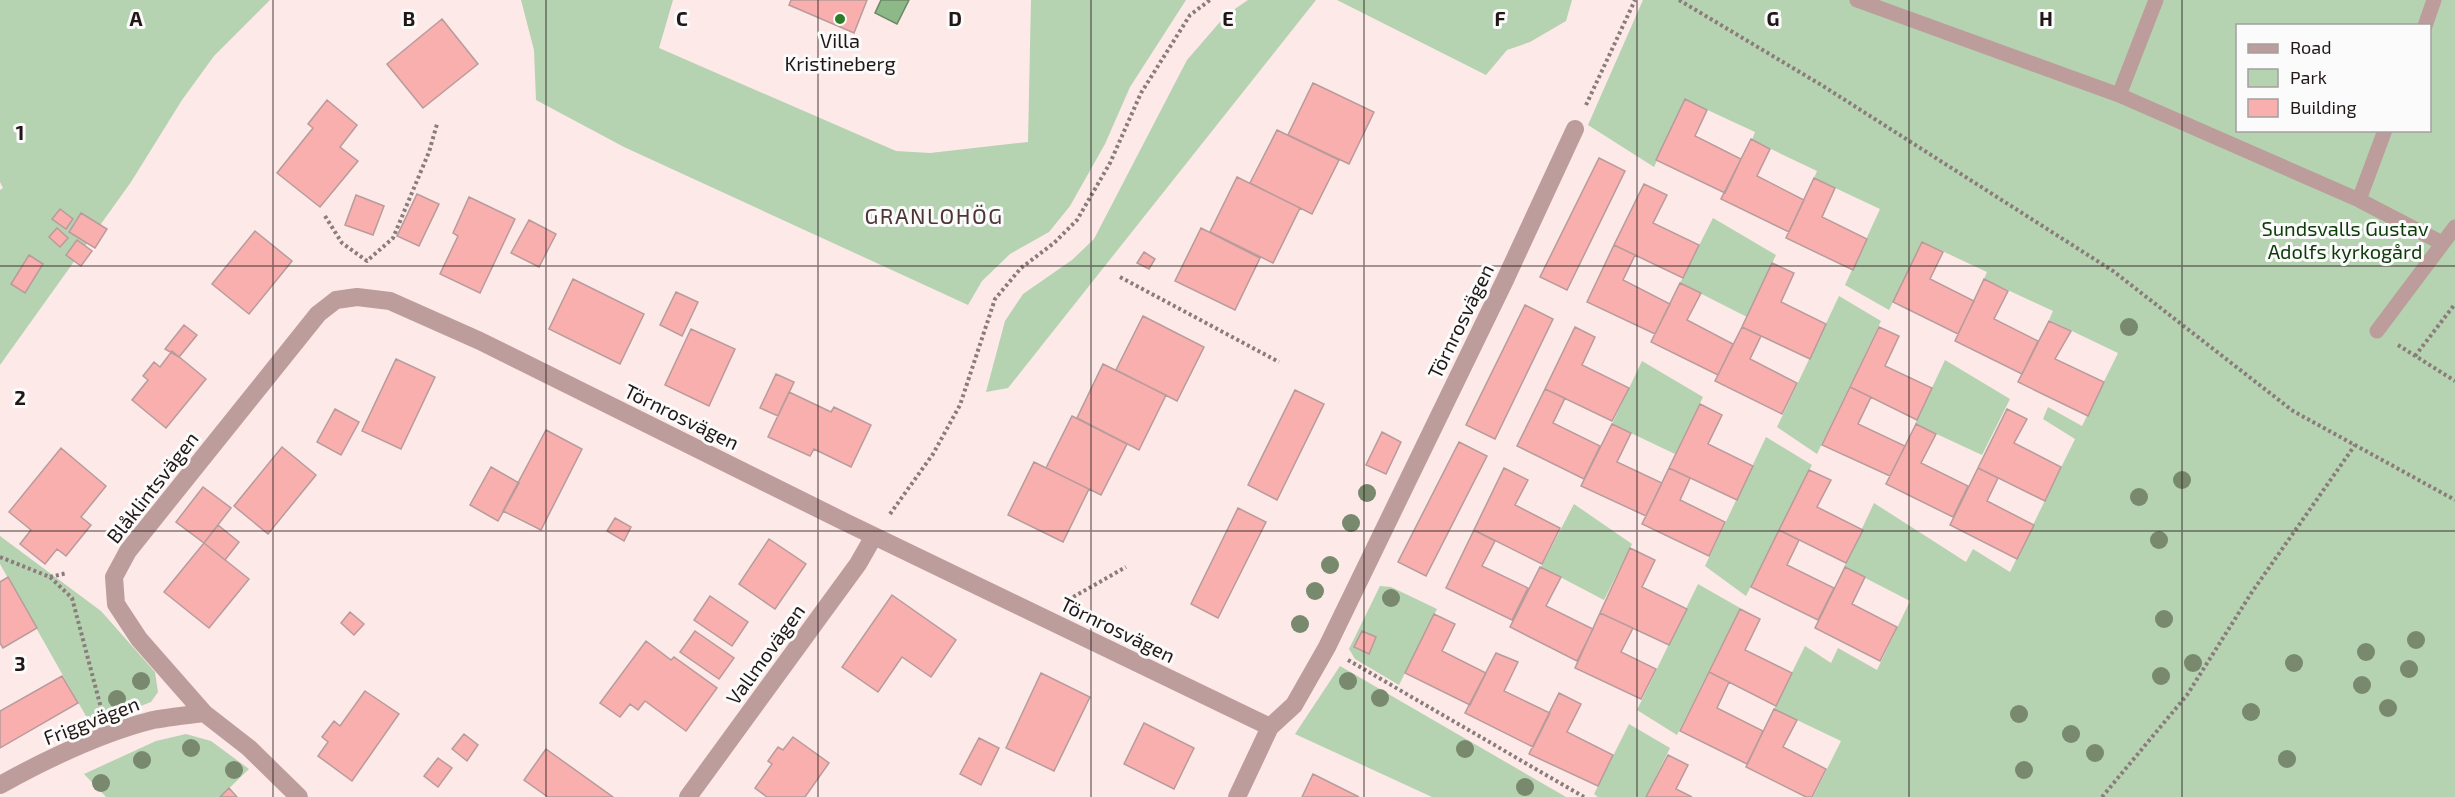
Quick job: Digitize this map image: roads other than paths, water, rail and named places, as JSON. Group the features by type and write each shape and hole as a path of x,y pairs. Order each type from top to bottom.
{"street":[{"name":"Törnrosvägen","path":"336,300 357,297 390,301 480,341 1270,728 1294,705 1327,647 1505,280 1575,129"},
{"name":"Blåklintsvägen","path":"299,797 249,748 204,713 139,639 116,604 114,577 129,551 258,388 318,314 336,300"},
{"name":"Vallmovägen","path":"688,797 858,564 874,536"},
{"name":"Friggvägen","path":"0,785 30,768 108,735 153,720 204,713"},
{"path":"1237,797 1270,728"}],"lane":[{"path":"2119,95 2156,0"},
{"path":"2426,24 2434,0"},
{"path":"1861,1 2119,95 2359,200 2442,243"},
{"path":"2359,200 2384,132"},
{"path":"2377,332 2455,227"}],"place":[{"name":"Villa Kristineberg","path":"840,19"}],"district":[{"name":"GRANLOHÖG","path":"934,215"}],"park label":[{"name":"Sundsvalls Gustav Adolfs kyrkogård","path":"2345,240"}]}
